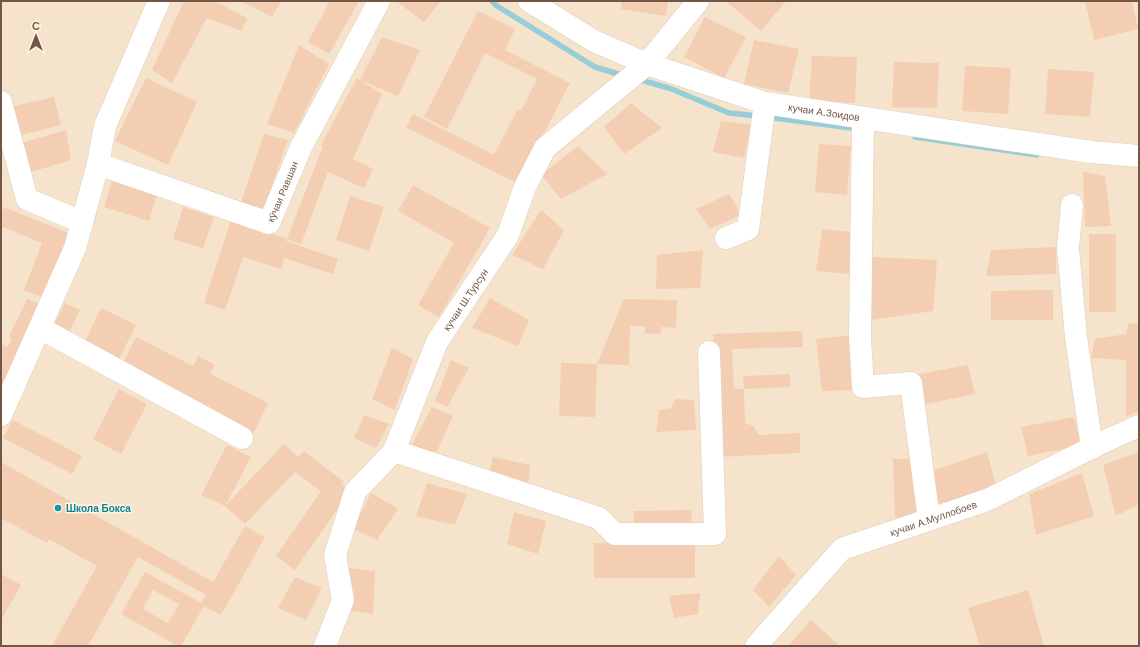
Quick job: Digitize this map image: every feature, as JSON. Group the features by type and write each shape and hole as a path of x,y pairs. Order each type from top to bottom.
{"street":[{"path":"1,415 75,248 98,164 105,126 159,1"},
{"name":"кӯчаи Равшан","path":"98,164 269,223 301,147 379,1"},
{"name":"кучаи А.Зоидов","path":"529,1 594,41 636,73 863,125 1091,152 1139,156"},
{"name":"кучаи Ш.Турсун","path":"325,646 343,600 335,555 355,492 394,451 437,342 508,235 525,187 545,148 636,73 698,1"},
{"path":"1,102 27,199 82,222"},
{"path":"726,238 748,229 765,103"},
{"path":"863,125 860,337 863,387 911,383 929,520"},
{"path":"1072,205 1068,248 1076,337 1092,448"},
{"path":"40,328 242,438"},
{"path":"394,451 599,518 614,534 715,534 709,352"},
{"name":"кучаи А.Муллобоев","path":"756,646 842,549 987,500 1139,426"}],"shaded area":[{"path":"1,1 1139,1 1139,646 1,646"}],"building":[{"path":"184,1 214,1 247,18 242,31 207,18 172,83 152,70"},
{"path":"242,1 281,1 272,17"},
{"path":"330,1 359,1 329,54 308,42"},
{"path":"396,1 441,1 424,22"},
{"path":"622,1 668,1 666,16 621,9"},
{"path":"726,1 786,1 761,31"},
{"path":"1085,1 1132,1 1138,29 1094,40"},
{"path":"478,11 515,29 505,50 570,83 518,184 406,127 413,114 494,155 518,109 521,111 537,79 485,53 447,129 424,117"},
{"path":"705,17 746,37 724,78 684,57"},
{"path":"382,37 420,50 398,96 360,80"},
{"path":"754,40 799,49 788,93 744,84"},
{"path":"299,45 329,64 294,133 267,124"},
{"path":"812,56 857,57 855,103 809,101"},
{"path":"894,62 939,63 937,108 892,107"},
{"path":"965,66 1011,68 1008,114 962,111"},
{"path":"1048,69 1094,72 1090,117 1045,114"},
{"path":"146,78 197,102 168,165 115,141"},
{"path":"357,78 382,94 353,159 373,169 364,188 328,172 301,244 287,239 323,146 321,145"},
{"path":"54,97 61,125 17,136 10,107"},
{"path":"631,103 662,128 624,154 604,127"},
{"path":"721,121 751,125 744,158 713,152"},
{"path":"66,130 71,160 24,174 18,144"},
{"path":"264,134 288,140 263,210 240,205"},
{"path":"819,144 851,146 847,195 815,192"},
{"path":"578,146 607,174 561,199 541,175"},
{"path":"1083,172 1105,176 1111,226 1085,227"},
{"path":"112,181 157,195 149,221 104,207"},
{"path":"413,185 490,228 439,317 418,305 454,243 398,211"},
{"path":"729,194 741,215 710,229 696,209"},
{"path":"350,196 384,207 369,251 336,240"},
{"path":"3,207 71,234 45,298 24,290 42,243 1,226"},
{"path":"183,207 214,217 203,248 173,239"},
{"path":"541,210 564,230 543,269 512,255"},
{"path":"231,220 287,239 286,241 338,259 333,274 284,258 281,269 243,257 225,310 204,303"},
{"path":"822,229 851,232 849,274 816,271"},
{"path":"1089,234 1116,234 1116,312 1089,312"},
{"path":"1056,247 1056,274 986,276 991,250"},
{"path":"703,250 700,288 656,289 657,255"},
{"path":"872,257 937,260 933,311 871,320"},
{"path":"1053,290 1053,320 991,320 991,291"},
{"path":"490,298 529,320 518,346 472,328"},
{"path":"27,299 45,307 1,389 1,344 8,347 12,338 9,336"},
{"path":"624,299 677,300 676,328 661,327 661,334 645,333 645,326 630,326 629,365 597,364"},
{"path":"65,303 80,310 64,342 49,335"},
{"path":"101,308 136,325 116,365 82,348"},
{"path":"1129,323 1139,324 1139,411 1126,417 1126,360 1091,358 1095,339 1126,334"},
{"path":"802,331 803,347 732,349 734,389 744,389 745,423 754,426 758,435 800,433 800,453 718,457 713,334"},
{"path":"852,335 856,390 822,391 816,339"},
{"path":"136,337 193,366 198,356 215,365 210,374 268,403 252,436 119,371"},
{"path":"392,348 413,359 395,410 372,399"},
{"path":"451,360 469,368 447,407 435,401"},
{"path":"561,363 597,364 595,417 559,416"},
{"path":"968,365 975,394 921,405 914,375"},
{"path":"790,374 790,387 744,389 743,376"},
{"path":"119,389 147,404 121,454 93,439"},
{"path":"676,399 694,400 696,430 656,432 659,410 671,408"},
{"path":"432,407 453,416 433,460 408,452"},
{"path":"364,415 389,424 376,448 354,438"},
{"path":"1074,417 1081,445 1028,456 1021,427"},
{"path":"13,420 82,456 72,474 3,438"},
{"path":"284,444 298,457 304,451 344,482 341,484 350,491 295,570 276,556 321,491 295,472 245,524 225,506"},
{"path":"227,445 251,457 225,506 201,495"},
{"path":"987,452 996,486 940,508 932,471"},
{"path":"1139,452 1139,504 1116,516 1103,465"},
{"path":"493,457 530,465 528,491 488,478"},
{"path":"914,458 917,517 895,518 893,459"},
{"path":"1,462 213,582 245,526 265,537 221,615 204,606 181,646 178,646 121,614 145,572 201,603 206,595 138,557 88,646 52,646 97,566 49,539 47,543 1,518","holes":["153,590 179,604 168,623 143,609"]},
{"path":"1082,473 1094,516 1036,535 1029,494"},
{"path":"427,483 467,494 455,525 416,516"},
{"path":"371,493 398,509 377,540 353,529"},
{"path":"692,510 691,529 633,529 634,511"},
{"path":"514,512 546,521 538,554 507,544"},
{"path":"594,543 695,544 695,578 594,578"},
{"path":"779,556 796,575 769,607 753,590"},
{"path":"348,568 375,571 373,614 348,610"},
{"path":"1,574 21,585 1,620"},
{"path":"295,577 322,588 306,620 278,608"},
{"path":"1028,590 1044,646 980,646 968,608"},
{"path":"700,593 698,614 674,618 669,596"},
{"path":"811,620 840,646 788,646"}],"waterway":[{"path":"492,1 497,6 595,67 625,76"},
{"path":"637,79 669,88 729,113 758,116"},
{"path":"767,117 859,129"},
{"path":"915,137 1037,155"}],"place":[{"name":"Школа Бокса","path":"58,508"}]}
